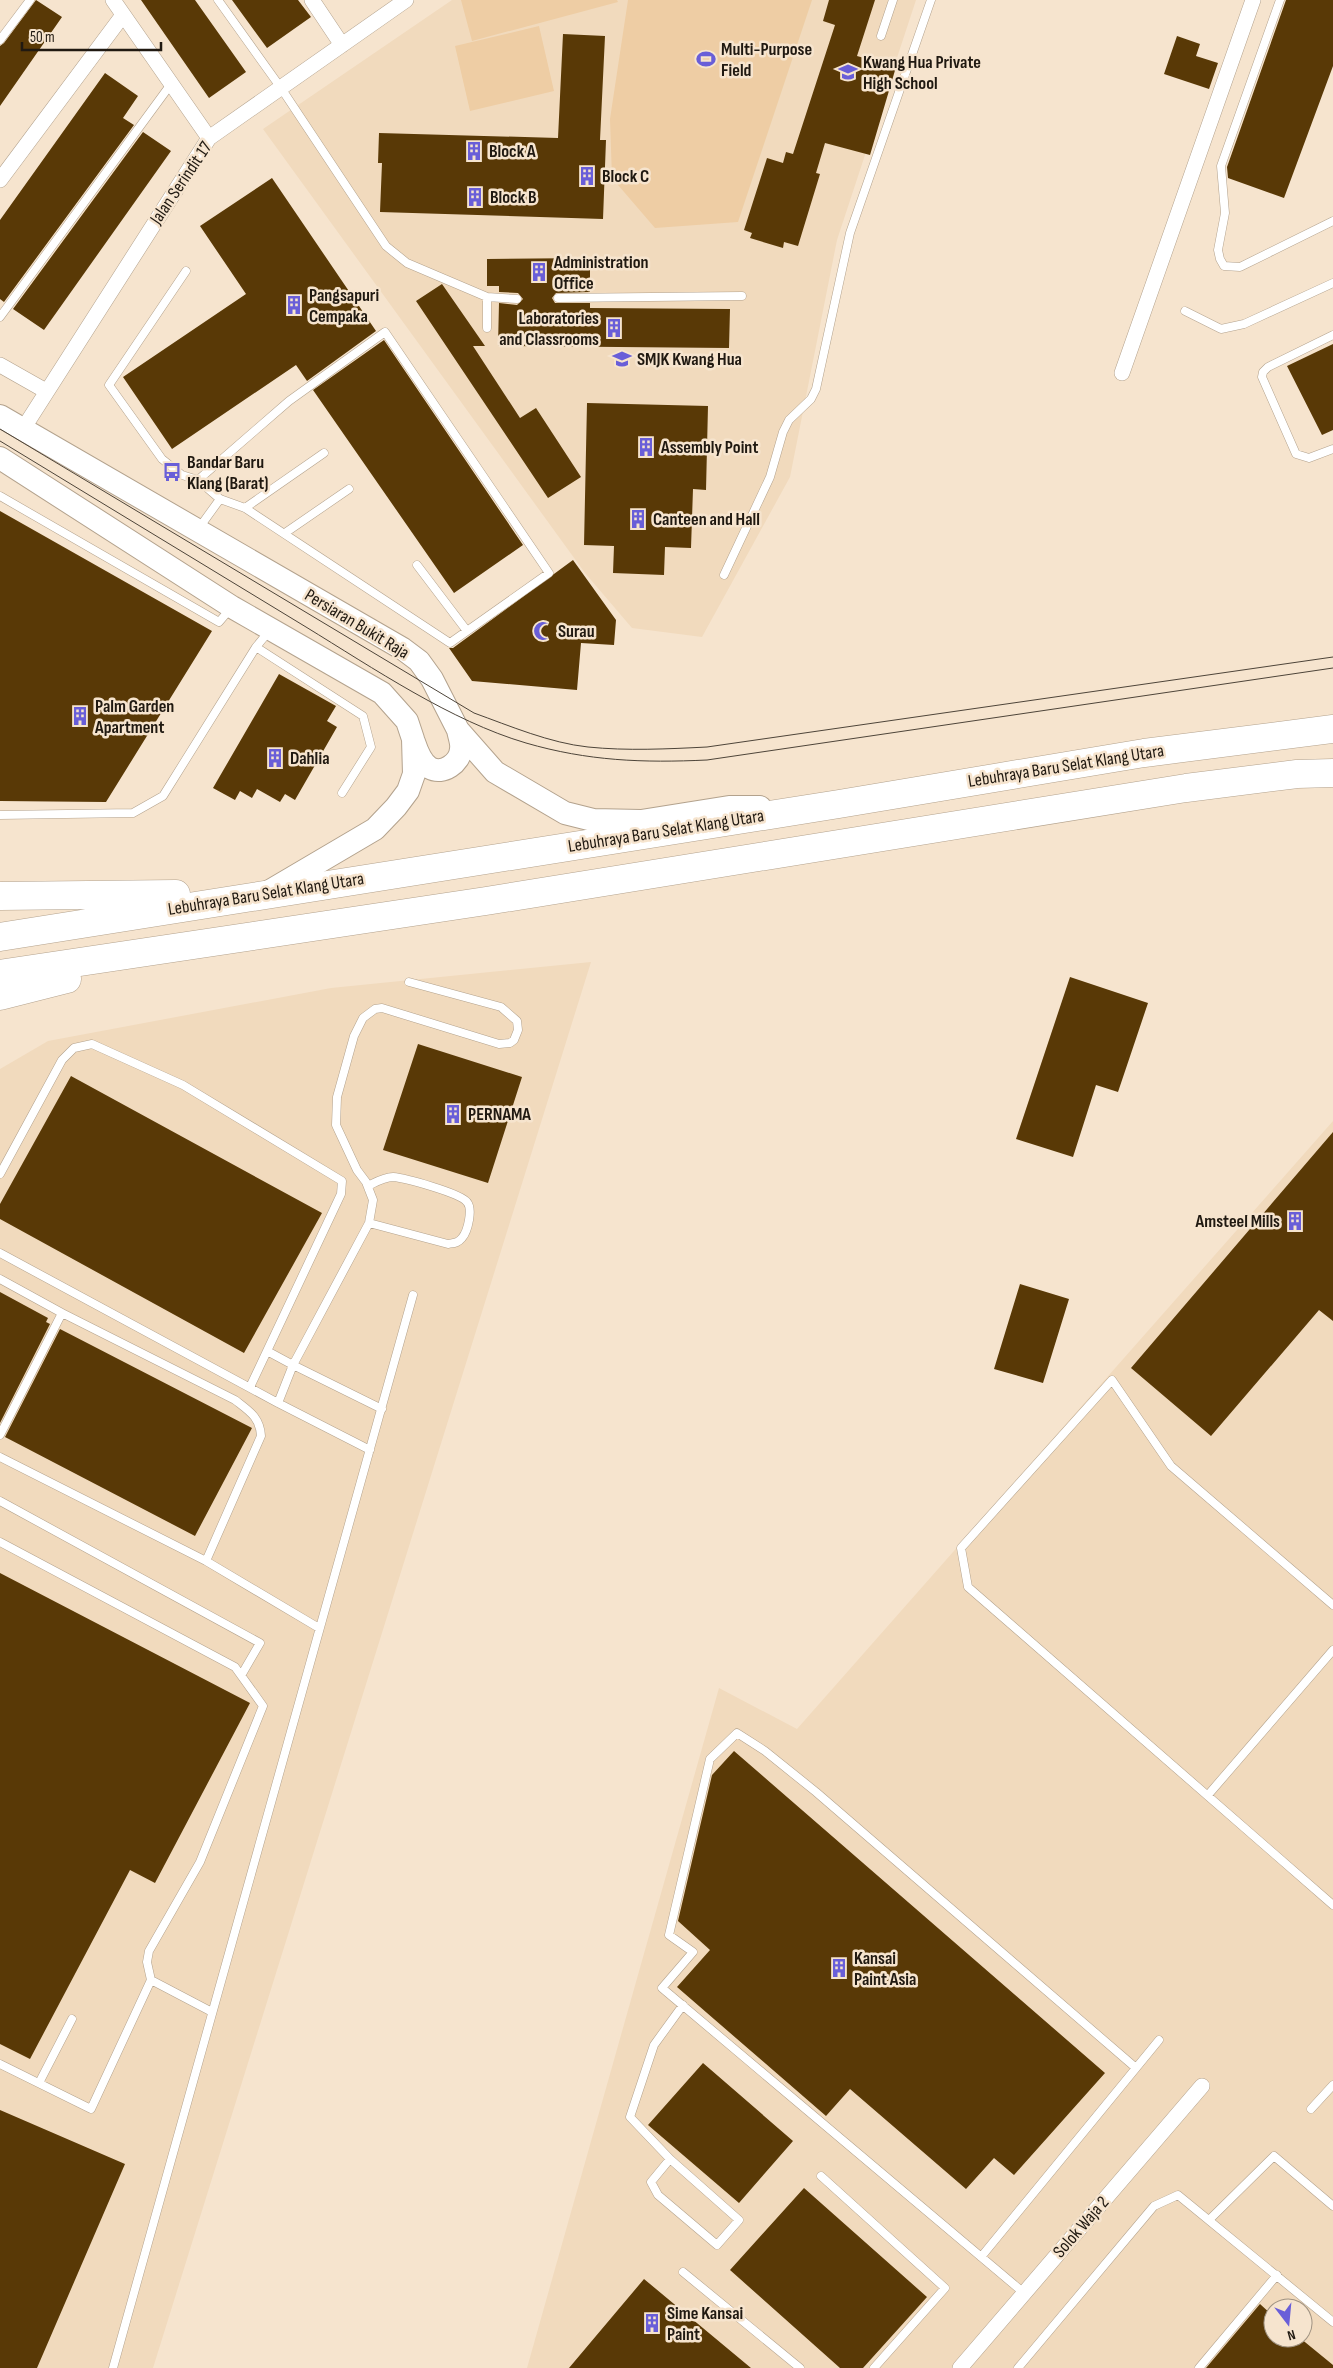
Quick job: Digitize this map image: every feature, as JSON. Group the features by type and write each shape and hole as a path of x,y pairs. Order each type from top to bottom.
{"highway":[{"name":"Lebuhraya Baru Selat Klang Utara","path":"0,937 839,804 1144,753 1333,729"},
{"path":"0,974 486,901 1186,788 1297,774 1333,775"},
{"path":"0,896 265,894"},
{"path":"0,996 110,968 170,947"}],"main road":[{"name":"Persiaran Bukit Raja","path":"0,416 403,649 419,661 432,679 458,730 496,772 565,812 593,820 641,821 729,808 839,804"},
{"path":"0,458 232,607 382,693 396,706 407,721 422,761 430,768 441,770 451,766 458,760 462,748 458,730"},
{"path":"265,894 375,829 408,791 414,774 413,739"}],"street":[{"path":"113,0 209,138"},
{"path":"312,0 342,45"},
{"name":"Jalan Serindit 17","path":"23,429 209,138 406,0"},
{"path":"1122,374 1253,0"},
{"path":"0,180 123,15"},
{"path":"0,365 46,391"},
{"name":"Solok Waja 2","path":"960,2368 1202,2086"}],"lane":[{"path":"0,40 30,0"},
{"path":"218,0 281,88 386,246 407,263 487,297 517,298"},
{"path":"881,36 893,0"},
{"path":"724,575 770,477 783,432 789,420 810,399 816,389 850,233 931,0"},
{"path":"1280,0 1221,166 1225,212 1218,250 1220,260 1224,266 1240,267 1333,221"},
{"path":"0,317 171,84"},
{"path":"186,271 109,385 162,458 182,475 198,480 220,499 245,508 285,533 450,643 549,573 385,332 289,401 198,480"},
{"path":"1185,311 1221,329 1244,324 1333,283"},
{"path":"558,298 742,296"},
{"path":"487,297 488,328"},
{"path":"1333,335 1268,367 1263,372 1262,377 1296,454 1309,458 1333,449"},
{"path":"245,508 324,453"},
{"path":"285,533 349,489"},
{"path":"0,496 219,622 232,607"},
{"path":"198,529 220,499"},
{"path":"417,565 467,631"},
{"path":"0,815 133,813 163,796 256,647 271,630"},
{"path":"256,647 363,716 371,747 342,793"},
{"path":"278,1403 294,1365 370,1223 373,1200 368,1186 353,1162 336,1125 337,1097 354,1036 363,1018 375,1009 382,1008 499,1044 510,1043 514,1040 518,1030 517,1021 501,1007 409,982"},
{"path":"0,1174 62,1060 74,1048 92,1044 183,1085 342,1181 342,1194 250,1387"},
{"path":"368,1186 388,1178 400,1178 457,1195 465,1200 470,1209 463,1237 457,1243 448,1244 370,1223"},
{"path":"0,1253 278,1403 370,1450"},
{"path":"0,1279 62,1313 235,1400 257,1417 261,1436 206,1561"},
{"path":"112,2368 414,1295"},
{"path":"0,1435 62,1313"},
{"path":"267,1351 382,1409"},
{"path":"1333,1605 1170,1466 1112,1380 961,1548 968,1587 1333,1905"},
{"path":"0,1456 206,1561 319,1628"},
{"path":"0,1501 260,1643 242,1674"},
{"path":"0,1542 235,1667 242,1674 263,1706 200,1862 149,1951 147,1962 151,1980 91,2108 0,2064"},
{"path":"1208,1796 1333,1650"},
{"path":"1024,2293 662,1988 693,1952 669,1935 710,1759 737,1732 765,1751 816,1792 1136,2068"},
{"path":"151,1980 212,2012"},
{"path":"670,2159 650,2182 658,2195 717,2244 739,2220 670,2159 630,2117 654,2044 683,2005"},
{"path":"39,2083 72,2020"},
{"path":"981,2257 1159,2040"},
{"path":"1311,2109 1333,2085"},
{"path":"1209,2220 1274,2156 1333,2206"},
{"path":"820,2176 944,2288 874,2368"},
{"path":"1018,2368 1154,2206 1178,2195 1333,2322"},
{"path":"683,2272 800,2368"},
{"path":"1199,2368 1277,2275"}],"shaded area":[{"name":"SMJK Kwang Hua","path":"452,0 916,0 837,240 790,477 702,637 632,628 585,573 263,129"},
{"path":"461,0 617,0 618,2 472,41"},
{"name":"Multi-Purpose Field","path":"628,0 812,0 738,222 655,228 612,178 610,119"},
{"path":"539,26 554,91 470,111 455,46"},
{"path":"591,962 153,2368 0,2368 0,1069 48,1041 331,988"},
{"path":"1333,1121 1333,2368 527,2368 719,1688 797,1729"}],"building":[{"path":"36,0 62,17 0,106 0,46"},
{"path":"141,0 195,0 246,72 209,98"},
{"path":"232,0 298,0 311,17 267,48"},
{"name":"Kwang Hua Private High School","path":"829,0 875,0 857,56 896,67 870,155 825,143 816,173 820,174 798,246 784,242 783,248 750,238 752,233 744,230 767,158 783,163 786,152 793,154 835,25 823,21"},
{"path":"1286,0 1333,0 1333,66 1284,198 1228,178 1227,167"},
{"path":"563,34 605,36 600,140 606,140 603,219 380,212 382,163 378,163 379,133 558,138"},
{"path":"1177,36 1200,44 1196,56 1218,63 1209,89 1164,74"},
{"path":"105,73 138,96 123,118 134,125 4,302 0,299 0,220"},
{"path":"143,132 171,151 44,330 13,309"},
{"name":"Pangsapuri Cempaka","path":"272,178 376,331 307,381 296,365 172,449 123,377 246,294 200,226"},
{"name":"Laboratories and Classrooms","path":"590,258 590,292 556,293 552,298 555,303 590,303 590,308 730,309 729,348 498,346 499,303 517,305 523,299 518,293 499,292 499,286 487,286 487,259"},
{"path":"442,284 485,346 473,346 520,418 536,408 581,477 548,498 416,301"},
{"path":"384,340 523,545 454,593 313,390"},
{"path":"1333,344 1333,430 1322,435 1287,366"},
{"path":"587,403 708,406 706,490 693,489 691,548 665,547 664,575 613,573 614,546 584,545"},
{"name":"Palm Garden Apartment","path":"0,511 212,631 106,802 0,801"},
{"name":"Surau","path":"573,560 616,620 614,645 581,643 577,690 472,681 449,648 453,648"},
{"name":"Dahlia","path":"279,674 336,706 327,721 337,727 295,800 285,794 280,802 257,789 252,798 240,791 235,800 213,788"},
{"path":"1070,977 1148,1003 1118,1092 1096,1085 1073,1157 1016,1139"},
{"name":"PERNAMA","path":"418,1044 522,1077 488,1183 383,1150"},
{"path":"71,1076 322,1213 244,1353 0,1219 0,1204"},
{"name":"Amsteel Mills","path":"1333,1132 1333,1321 1319,1310 1211,1436 1131,1368"},
{"path":"1020,1284 1069,1299 1043,1383 994,1369"},
{"path":"0,1292 48,1318 46,1322 50,1324 0,1423"},
{"path":"60,1329 252,1428 195,1536 5,1437"},
{"path":"0,1573 250,1703 155,1883 130,1870 30,2059 0,2044"},
{"name":"Kansai Paint Asia","path":"734,1751 1105,2073 1014,2175 994,2158 966,2189 850,2089 826,2116 677,1987 710,1950 678,1921 712,1775"},
{"path":"703,2063 793,2141 739,2203 648,2125"},
{"path":"0,2110 125,2164 37,2368 0,2368"},
{"path":"804,2188 927,2297 863,2368 840,2368 730,2270"},
{"name":"Sime Kansai Paint","path":"644,2279 751,2368 569,2368"},
{"path":"1260,2304 1263,2307 1263,2348 1312,2348 1333,2365 1333,2368 1206,2368"}],"tram line":[{"path":"0,429 474,713 530,733 574,745 632,749 707,747 1333,657"},
{"path":"0,441 413,692 469,721 498,733 526,743 571,754 638,761 707,760 1333,668"}],"place":[{"name":"Multi-Purpose Field","path":"706,59"},
{"name":"Kwang Hua Private High School","path":"848,72"},
{"name":"Block A","path":"474,151"},
{"name":"Block C","path":"587,176"},
{"name":"Block B","path":"475,197"},
{"name":"Administration Office","path":"539,272"},
{"name":"Pangsapuri Cempaka","path":"294,305"},
{"name":"Laboratories and Classrooms","path":"614,328"},
{"name":"SMJK Kwang Hua","path":"622,359"},
{"name":"Assembly Point","path":"646,447"},
{"name":"Bandar Baru Klang (Barat)","path":"172,472"},
{"name":"Canteen and Hall","path":"638,519"},
{"name":"Surau","path":"543,631"},
{"name":"Palm Garden Apartment","path":"80,716"},
{"name":"Dahlia","path":"275,758"},
{"name":"PERNAMA","path":"453,1114"},
{"name":"Amsteel Mills","path":"1295,1221"},
{"name":"Kansai Paint Asia","path":"839,1968"},
{"name":"Sime Kansai Paint","path":"652,2323"}]}
